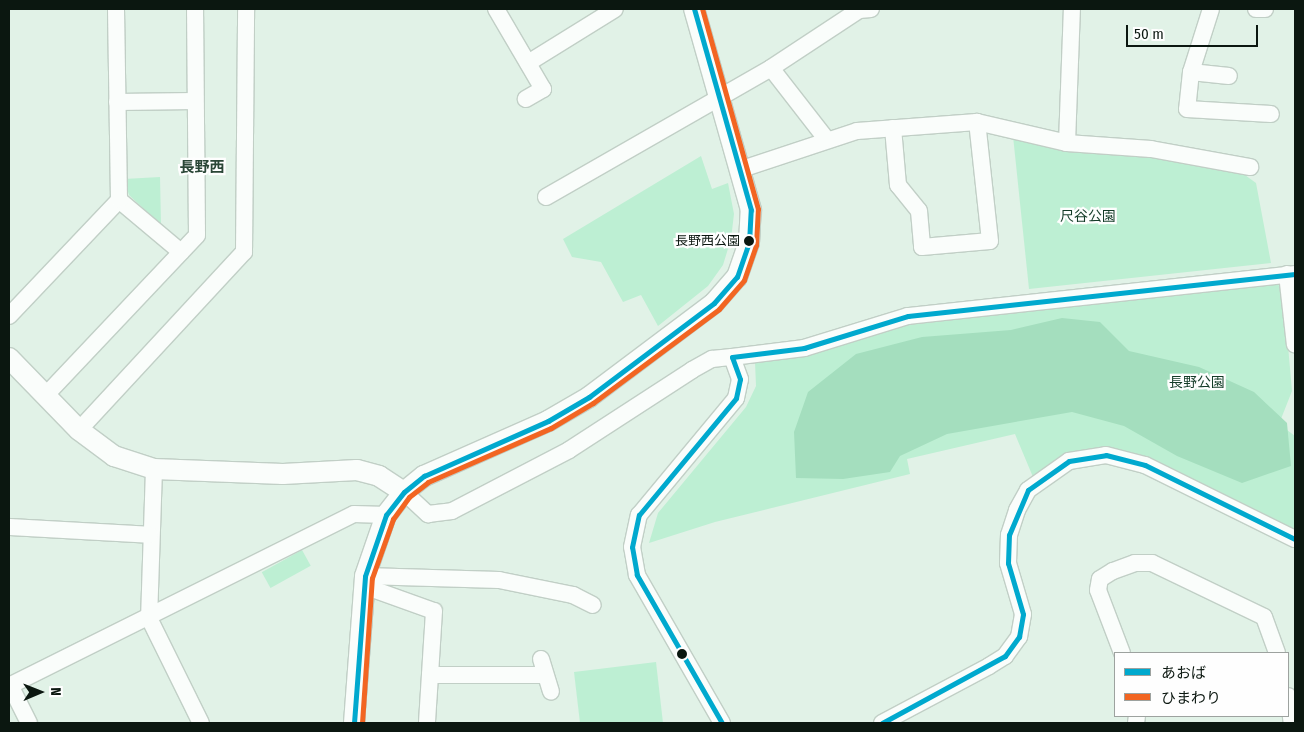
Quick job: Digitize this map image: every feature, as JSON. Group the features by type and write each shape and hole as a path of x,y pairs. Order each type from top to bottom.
{"street":[{"path":"9,316 119,200 116,9"},
{"path":"45,396 197,236 195,9"},
{"path":"79,430 244,252 246,9"},
{"path":"496,9 543,89 526,99"},
{"path":"528,64 590,16 615,9"},
{"path":"354,723 364,581 386,515 404,492 424,476 548,421 589,397 714,303 737,277 749,243 751,210 742,169 694,9"},
{"path":"546,197 720,95 771,68 863,9"},
{"path":"1067,143 1072,9"},
{"path":"1211,9 1191,72 1187,109 1271,114"},
{"path":"1256,9 1263,9"},
{"path":"771,68 827,140"},
{"path":"1191,72 1229,76"},
{"path":"117,102 196,101"},
{"path":"742,169 857,131 978,122 1067,143 1151,149 1250,166"},
{"path":"893,128 898,185 919,211 922,247 990,241 978,122"},
{"path":"119,200 181,252"},
{"path":"9,358 79,430 114,456 154,469 283,474 357,470 379,476 404,492 428,514 452,511 568,450 712,359 804,348 908,316 1291,274 1295,345"},
{"path":"722,723 637,575 632,547 639,515 736,398 740,379 732,357"},
{"path":"882,723 1005,656 1019,637 1023,614 1008,563 1009,535 1017,510 1028,490 1069,461 1106,454 1145,466 1295,539"},
{"path":"154,469 150,535 150,618 201,723"},
{"path":"29,723 9,686 150,618 354,514 386,515"},
{"path":"9,527 150,535"},
{"path":"1122,652 1098,590 1100,580 1113,570 1135,563 1152,563 1264,617 1277,652"},
{"path":"364,581 499,580 573,595 593,605"},
{"path":"364,581 434,610 427,723"},
{"path":"430,674 543,667 551,692"},
{"path":"1289,703 1292,723"}],"green space":[{"name":"尺谷公園","path":"1013,136 1238,170 1256,183 1271,263 1029,289"},
{"name":"長野西公園","path":"701,156 712,189 728,183 734,214 731,239 723,265 708,286 658,326 641,295 623,302 601,262 572,257 563,239"},
{"path":"160,177 161,225 129,195 124,179"},
{"name":"長野公園","path":"1276,283 1283,289 1292,391 1279,424 1295,436 1295,531 1148,459 1067,456 1033,477 1015,434 907,459 910,474 715,522 649,543 658,513 746,407 756,386 755,362 808,355 908,325"},
{"path":"1062,318 1100,322 1129,351 1199,367 1254,392 1287,423 1291,466 1242,483 1177,456 1124,426 1072,412 947,434 900,456 890,472 843,479 796,478 794,432 808,392 856,354 922,337 1011,330"},
{"path":"302,550 311,566 270,588 262,572"},
{"path":"656,662 663,723 580,723 574,672"}],"transit line":[{"name":"あおば","path":"354,723 365,576 386,515 404,492 424,476 548,421 589,397 714,303 737,277 749,243 751,210 694,9"},
{"name":"ひまわり","path":"362,723 372,578 393,519 409,497 428,482 551,428 593,403 719,309 744,280 756,245 758,209 702,9"},
{"name":"あおば","path":"722,723 637,575 632,547 639,515 736,398 740,379 732,357 804,348 908,316 1295,274"},
{"name":"あおば","path":"882,723 1005,656 1019,637 1023,614 1008,563 1009,535 1028,490 1069,461 1106,455 1145,465 1295,539"}],"place":[{"name":"長野西公園","path":"749,241"}],"district":[{"name":"長野西","path":"202,168"}]}
